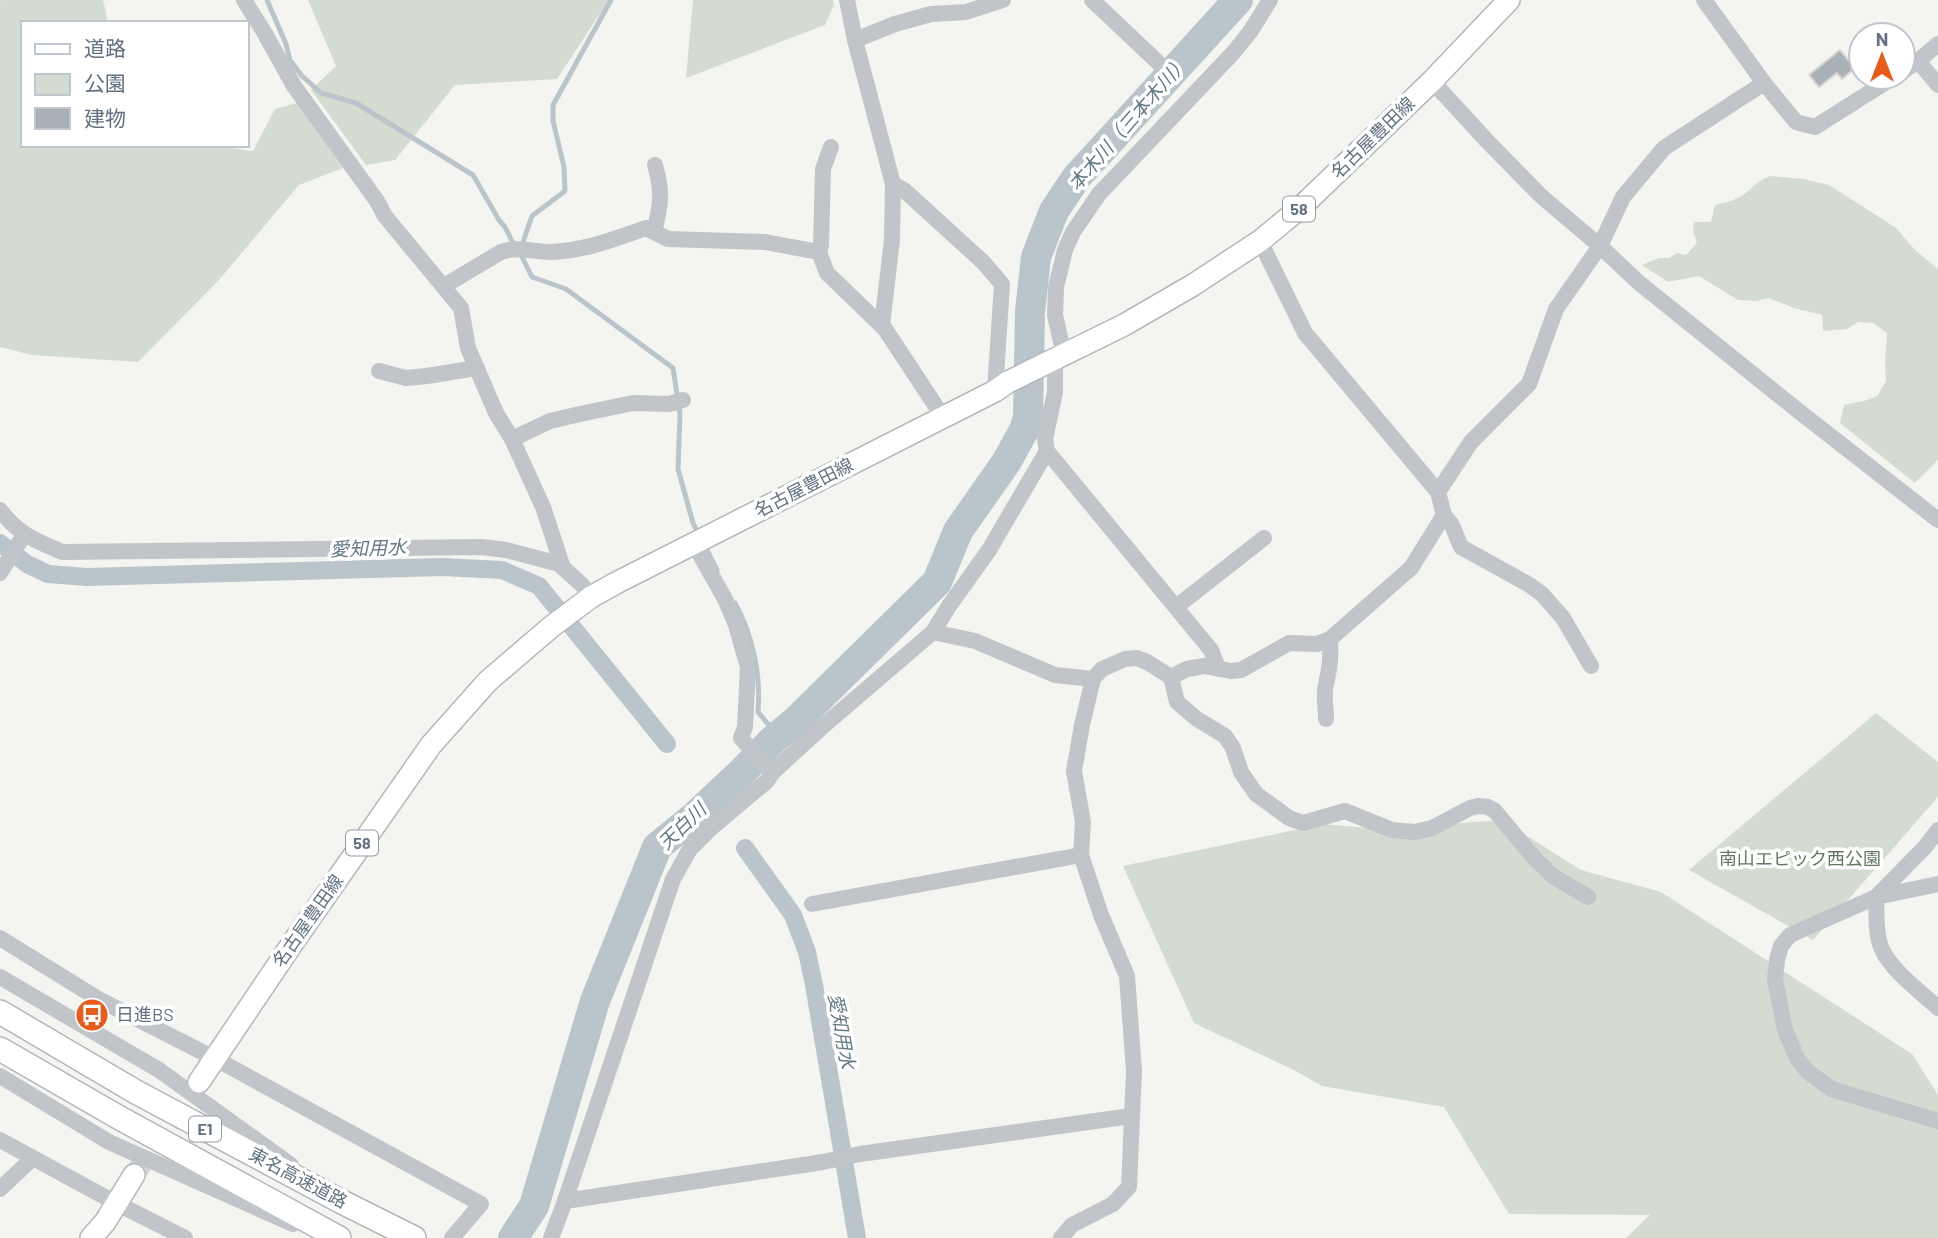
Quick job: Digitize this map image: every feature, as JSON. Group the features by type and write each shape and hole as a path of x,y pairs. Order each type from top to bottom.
{"highway":[{"name":"東名高速道路","path":"0,1012 136,1092 414,1238"},
{"name":"東名高速道路","path":"0,1049 339,1238"}],"main road":[{"name":"名古屋豊田線","path":"199,1082 431,745 488,681 551,627 587,600 1124,325 1261,241 1299,209 1432,81 1509,0"},
{"path":"91,1238 105,1222 134,1175"}],"street":[{"path":"244,0 294,86 385,216 461,308 468,348 496,413 512,439 543,507 562,565 559,564"},
{"path":"847,0 892,184 892,240 882,325"},
{"path":"855,40 895,24 931,14 966,12 1003,0"},
{"path":"1092,0 1165,69"},
{"path":"1218,668 1211,650 1047,451 1045,439 1055,392 1056,287 1065,250 1073,232 1099,194 1233,53 1270,0"},
{"path":"1704,0 1796,122 1815,127 1872,91"},
{"path":"1938,44 1918,61 1938,85"},
{"path":"1432,81 1542,197 1638,282 1938,520"},
{"path":"1438,492 1471,442 1529,384 1556,309 1600,246 1623,197 1664,148 1764,83"},
{"path":"831,147 823,169 819,253 827,273 882,325 943,417"},
{"path":"654,232 661,198 661,186 655,165"},
{"path":"892,184 904,190 924,208 983,262 1002,284 1002,387"},
{"path":"444,286 501,252 517,249 563,251 593,246 646,228 668,239 765,242 819,253"},
{"path":"1261,241 1305,333 1438,492 1444,515 1452,525 1461,547 1528,584 1552,604 1591,666"},
{"path":"379,371 407,377 476,368"},
{"path":"512,439 550,421 580,414 634,404 669,404 683,400"},
{"path":"551,1238 678,869 690,849 702,835 767,781 772,773 821,728 933,632 989,550 1047,451"},
{"path":"0,510 24,535 62,552 482,547 506,550 559,564 582,585 587,600"},
{"path":"1171,677 1187,668 1204,666 1241,670 1289,643 1317,644 1330,639 1411,568 1444,515"},
{"path":"0,573 24,535"},
{"path":"1177,607 1264,538"},
{"path":"694,544 725,599 748,667 745,727 741,738 772,773"},
{"path":"933,632 975,642 1055,676 1093,679"},
{"path":"1326,719 1325,686 1331,660 1330,639"},
{"path":"1061,1238 1072,1225 1113,1204 1129,1187 1134,1071 1127,976 1101,915 1082,855 1083,822 1074,771 1093,679 1102,668 1125,659 1137,658 1171,677 1177,702 1197,719 1225,736 1233,748 1241,772 1256,794 1289,818 1303,823 1345,811 1392,830 1415,832 1432,828 1470,808 1488,807 1495,811 1535,859 1554,877 1588,897"},
{"path":"1938,830 1876,897 1877,930 1881,948 1898,972 1938,1008"},
{"path":"812,904 1082,855"},
{"path":"1938,884 1876,897 1790,935 1781,946 1775,979 1785,1030 1797,1058 1807,1071 1830,1089 1938,1121"},
{"path":"0,938 100,1000 214,1058 481,1204 452,1238"},
{"path":"0,977 159,1070 342,1202"},
{"path":"0,1076 109,1142 324,1238"},
{"path":"565,1201 823,1163 860,1154 1131,1116"},
{"path":"0,1140 185,1238"},
{"path":"0,1189 33,1158"}],"green space":[{"path":"103,0 108,21 21,21 21,147 223,147 253,151 275,109 297,103 343,168 299,185 218,281 138,362 32,355 0,347 0,1"},
{"path":"308,0 609,0 557,79 455,85 395,160 366,165 311,90 336,66"},
{"path":"693,0 833,0 834,5 825,25 686,78"},
{"path":"1770,176 1829,185 1896,228 1915,250 1938,269 1938,460 1915,483 1840,423 1844,405 1877,396 1886,381 1887,333 1873,323 1858,322 1847,329 1823,331 1822,315 1769,298 1756,301 1738,300 1699,276 1668,282 1642,265 1659,258 1669,258 1677,253 1686,255 1697,243 1693,231 1694,222 1711,222 1715,205 1740,197"},
{"name":"南山エピック西公園","path":"1876,713 1938,762 1938,797 1813,940 1689,870"},
{"path":"1502,820 1581,870 1661,892 1912,1054 1938,1095 1938,1238 1626,1238 1650,1215 1509,1214 1444,1107 1322,1086 1194,1023 1123,866 1324,824 1379,829"}],"building":[{"path":"1840,50 1847,58 1847,75 1842,79 1837,73 1819,87 1809,75"}],"waterway":[{"path":"267,0 290,60 302,76 321,93 356,103 473,175 515,247"},
{"path":"611,0 553,105 553,121 564,167 565,191 532,216 522,245 522,257 532,277 566,289 673,368 680,414 678,469 699,535"},
{"name":"天白川","path":"513,1238 534,1206 595,1001 657,847 695,816 797,720 937,582 958,531 1007,461 1024,430 1028,417 1030,312 1036,257 1054,211 1076,178 1238,0"},
{"name":"愛知用水","path":"0,543 27,564 48,574 87,577 442,567 502,570 539,586 667,744"},
{"path":"704,544 717,570"},
{"path":"735,603 747,629 754,656 758,712 778,736"},
{"name":"愛知用水","path":"745,848 793,915 807,952 857,1238"}],"tunnel":[{"path":"134,1175 199,1082"}],"place":[{"name":"日進BS","path":"92,1015"}],"water label":[{"name":"本木川（三本木川）","path":"1128,123"}]}
